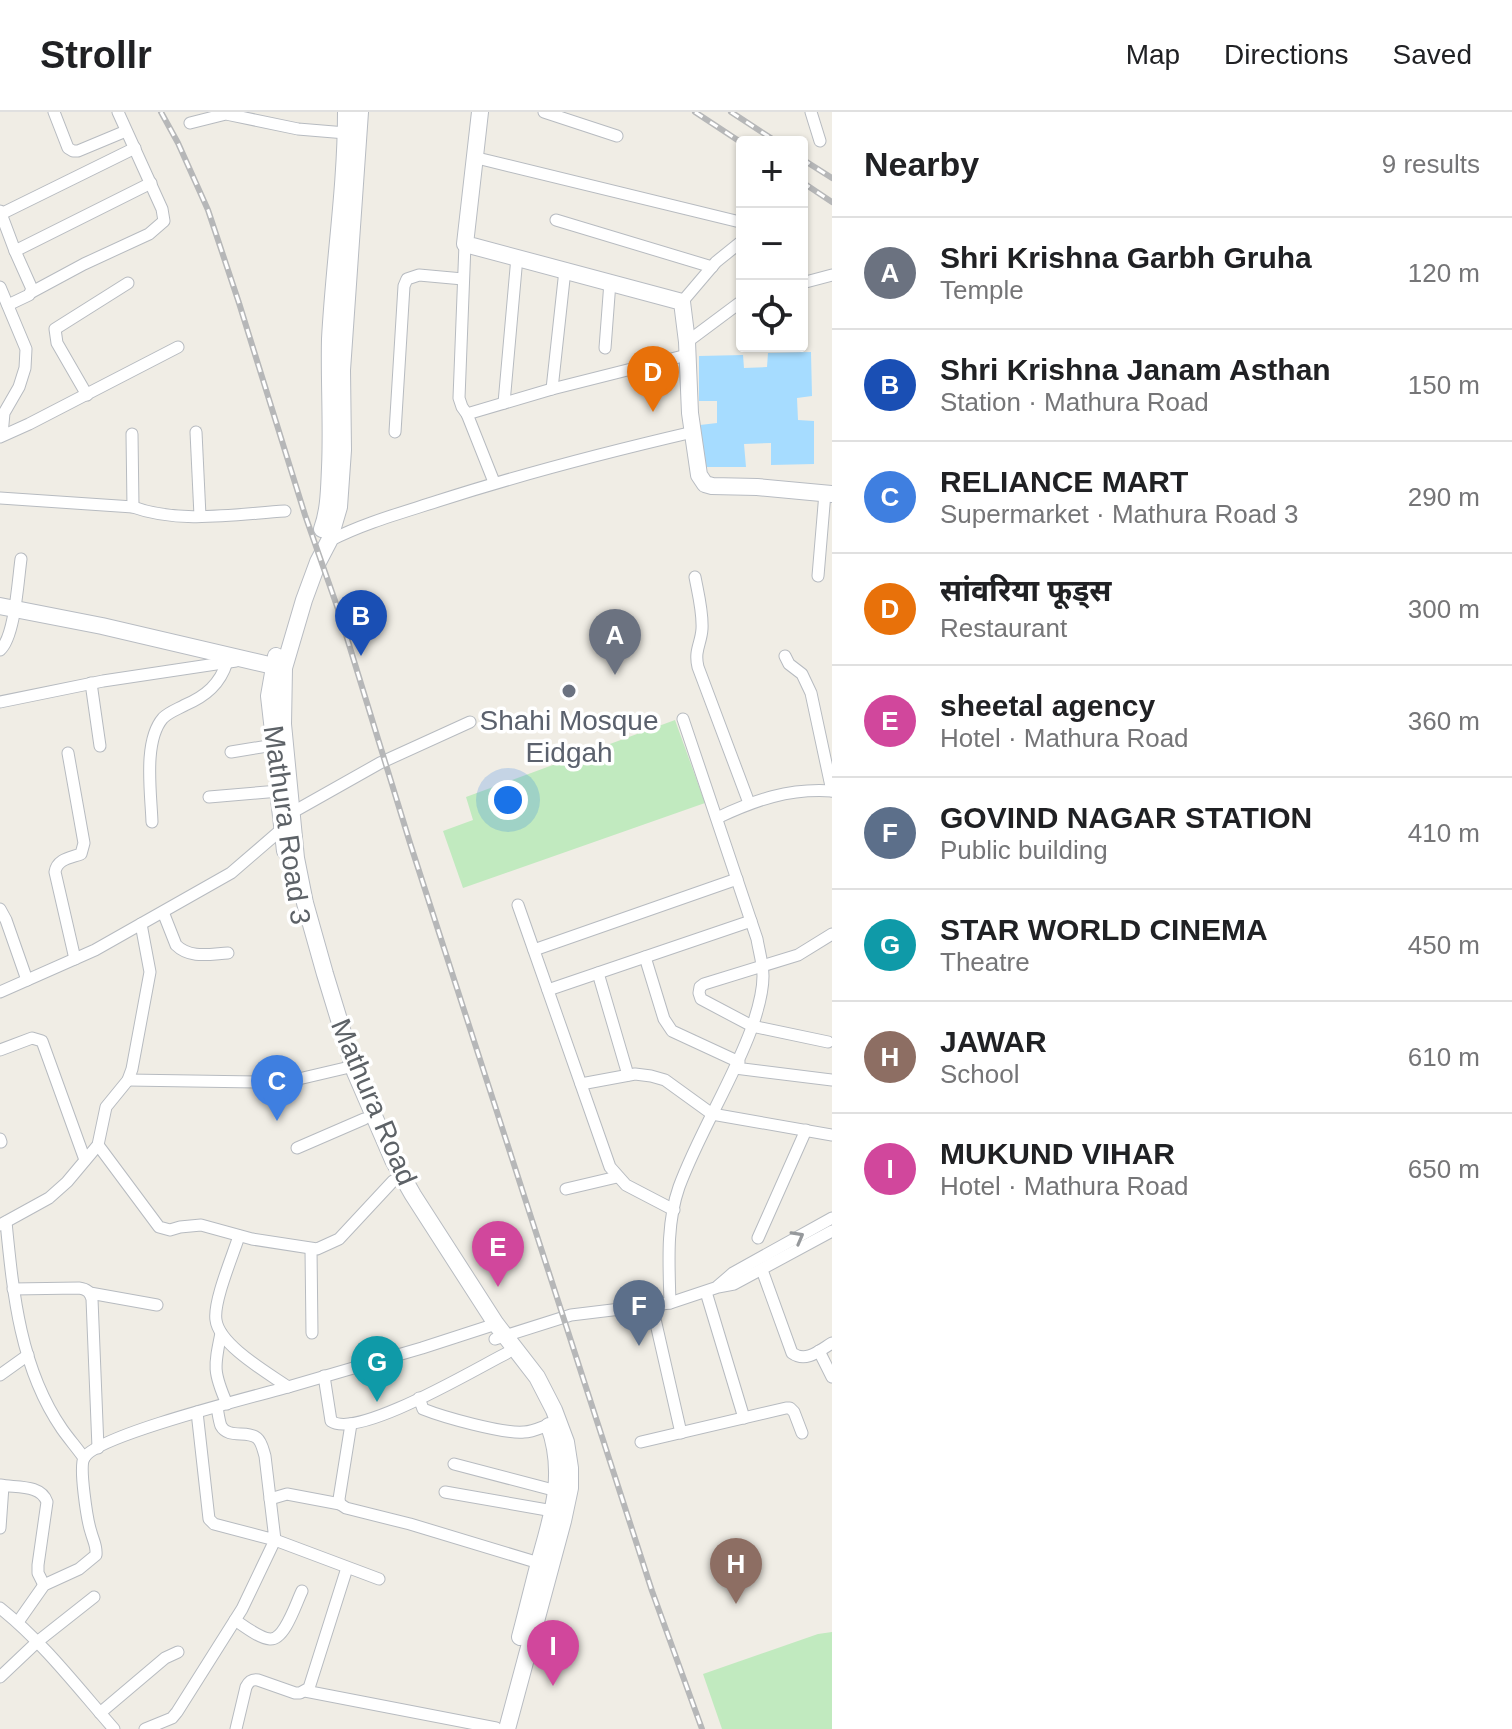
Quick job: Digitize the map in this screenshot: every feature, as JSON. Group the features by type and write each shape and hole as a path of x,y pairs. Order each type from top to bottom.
{"main road":[{"path":"285,820 279,667 288,618 326,519 331,450 330,339 346,112"},
{"path":"279,667 318,562 329,541 339,507 343,450 342,370 360,112"},
{"path":"480,112 465,244 682,302 693,432 699,475 705,484 830,494"},
{"path":"7,607 279,667"},
{"name":"Mathura Road 3","path":"279,667 269,696 288,867 303,937 364,1119 393,1181 498,1336"},
{"name":"Mathura Road","path":"349,1067 393,1160 530,1385 553,1439 558,1470 557,1491 517,1665 507,1729"},
{"name":"Mathura Road","path":"496,1729 563,1521 570,1488 566,1442 554,1410 537,1377 498,1336"}],"street":[{"path":"54,112 68,148 73,151 126,131"},
{"path":"5,303 149,234 164,221 151,183 118,112"},
{"path":"544,112 617,136"},
{"path":"811,112 820,141"},
{"path":"190,123 226,114 298,129 346,133"},
{"path":"32,292 0,212 135,148"},
{"path":"473,157 736,221"},
{"path":"15,251 151,183"},
{"path":"556,220 712,267"},
{"path":"465,244 459,398 494,482"},
{"path":"682,302 712,267 736,246"},
{"path":"504,403 517,257"},
{"path":"552,389 565,270"},
{"path":"395,432 404,286 407,279 419,275 463,279"},
{"path":"808,281 832,275"},
{"path":"605,348 610,282"},
{"path":"87,395 57,343 55,329 128,283"},
{"path":"0,287 27,357 19,387 4,413 1,428 29,424 178,347"},
{"path":"467,414 687,348 736,306"},
{"path":"196,432 200,516"},
{"path":"329,541 357,527 494,482 693,432"},
{"path":"132,434 133,507"},
{"path":"818,576 830,494"},
{"path":"0,498 133,507 149,513 200,516 285,511"},
{"path":"0,650 7,642 7,607 21,559"},
{"path":"695,577 702,622 701,639 696,650 698,667 749,803"},
{"path":"717,818 772,796 832,791 811,693 802,674 789,664 785,656"},
{"path":"0,702 91,683 253,660"},
{"path":"152,822 150,767 159,723 166,715 195,701 215,685 227,662"},
{"path":"91,683 100,746"},
{"path":"670,1303 670,1226 678,1189 737,1065 759,1009 763,976 757,939 683,719"},
{"path":"0,992 95,950 231,873 285,820 380,763 470,722"},
{"path":"231,752 274,745"},
{"path":"68,753 83,849 81,854 61,861 55,872 75,959"},
{"path":"209,797 279,791"},
{"path":"534,950 737,879"},
{"path":"518,905 610,1167 626,1185 674,1210"},
{"path":"0,909 27,980"},
{"path":"163,912 179,949 194,954 228,953"},
{"path":"548,990 751,921"},
{"path":"84,1458 55,1418 36,1379 19,1325 3,1224 58,1191 85,1160 98,1145 106,1107 128,1080 150,972 141,924"},
{"path":"828,1042 752,1026 701,999 699,993 704,984 798,955 832,934"},
{"path":"645,957 664,1019 672,1031 737,1065 832,1080"},
{"path":"598,973 628,1075"},
{"path":"0,1050 32,1038 42,1041 85,1160"},
{"path":"128,1080 290,1081 349,1067"},
{"path":"581,1084 628,1075 651,1076 665,1080 712,1114 832,1135"},
{"path":"297,1148 364,1119"},
{"path":"758,1238 806,1130"},
{"path":"98,1145 159,1227 170,1230 201,1225 239,1236 311,1249 324,1247 339,1239 393,1181"},
{"path":"566,1189 617,1177"},
{"path":"718,1287 733,1273 832,1218"},
{"path":"18,1622 44,1585 79,1569 96,1555 82,1468 84,1458 118,1438 197,1412 422,1348 498,1336 571,1315 670,1303 734,1284 832,1231"},
{"path":"239,1236 215,1310 216,1321 221,1333 246,1357 288,1387"},
{"path":"311,1249 312,1333"},
{"path":"762,1270 792,1353 804,1358 832,1343"},
{"path":"13,1289 79,1288 90,1293 98,1448"},
{"path":"706,1292 744,1418"},
{"path":"90,1293 157,1305"},
{"path":"652,1306 681,1433"},
{"path":"145,1729 172,1718 242,1609 275,1540 261,1445 250,1435 225,1431 221,1427 222,1405 215,1372 221,1333"},
{"path":"324,1376 331,1421 340,1426 351,1424 389,1413 419,1398 498,1336"},
{"path":"819,1351 832,1377"},
{"path":"0,1375 28,1355"},
{"path":"419,1398 423,1409 438,1415 513,1432 532,1431 548,1425"},
{"path":"641,1442 790,1408 802,1433"},
{"path":"197,1412 209,1519 214,1524 275,1540 379,1579"},
{"path":"340,1504 351,1424"},
{"path":"454,1464 557,1491"},
{"path":"0,1528 2,1486 36,1490 46,1497 38,1573 44,1585"},
{"path":"445,1492 553,1511"},
{"path":"270,1499 287,1494 340,1504 539,1563"},
{"path":"305,1691 309,1688 347,1568"},
{"path":"235,1620 263,1637 277,1637 283,1633 302,1591"},
{"path":"0,1677 37,1642 94,1597"},
{"path":"0,1608 37,1642 114,1729"},
{"path":"100,1713 165,1658 178,1652"},
{"path":"236,1729 246,1687 253,1679 295,1693 305,1691 496,1729"}],"green space":[{"path":"675,720 705,803 463,888 443,831 473,820 466,797"},
{"path":"832,1632 832,1729 722,1729 703,1674 818,1634"}],"water":[{"path":"811,352 812,396 797,398 798,420 814,421 814,464 771,465 771,443 744,444 746,467 703,467 700,425 717,423 717,401 699,401 699,356 743,355 744,368 767,367 768,353"}],"railway":[{"path":"161,112 208,210 652,1591 702,1729"},
{"path":"695,112 736,139"},
{"path":"731,112 768,136"},
{"path":"808,163 832,178"},
{"path":"808,186 832,202"}],"place":[{"name":"सांवरिया फूड्स","path":"653,412"},
{"name":"Shri Krishna Janam Asthan","path":"361,656"},
{"name":"Shri Krishna Garbh Gruha","path":"615,675"},
{"name":"Shahi Mosque Eidgah","path":"569,691"},
{"name":"RELIANCE MART","path":"277,1121"},
{"name":"sheetal agency","path":"498,1287"},
{"name":"GOVIND NAGAR STATION","path":"639,1346"},
{"name":"STAR WORLD CINEMA","path":"377,1402"},
{"name":"JAWAR","path":"736,1604"},
{"name":"MUKUND VIHAR","path":"553,1686"}]}
